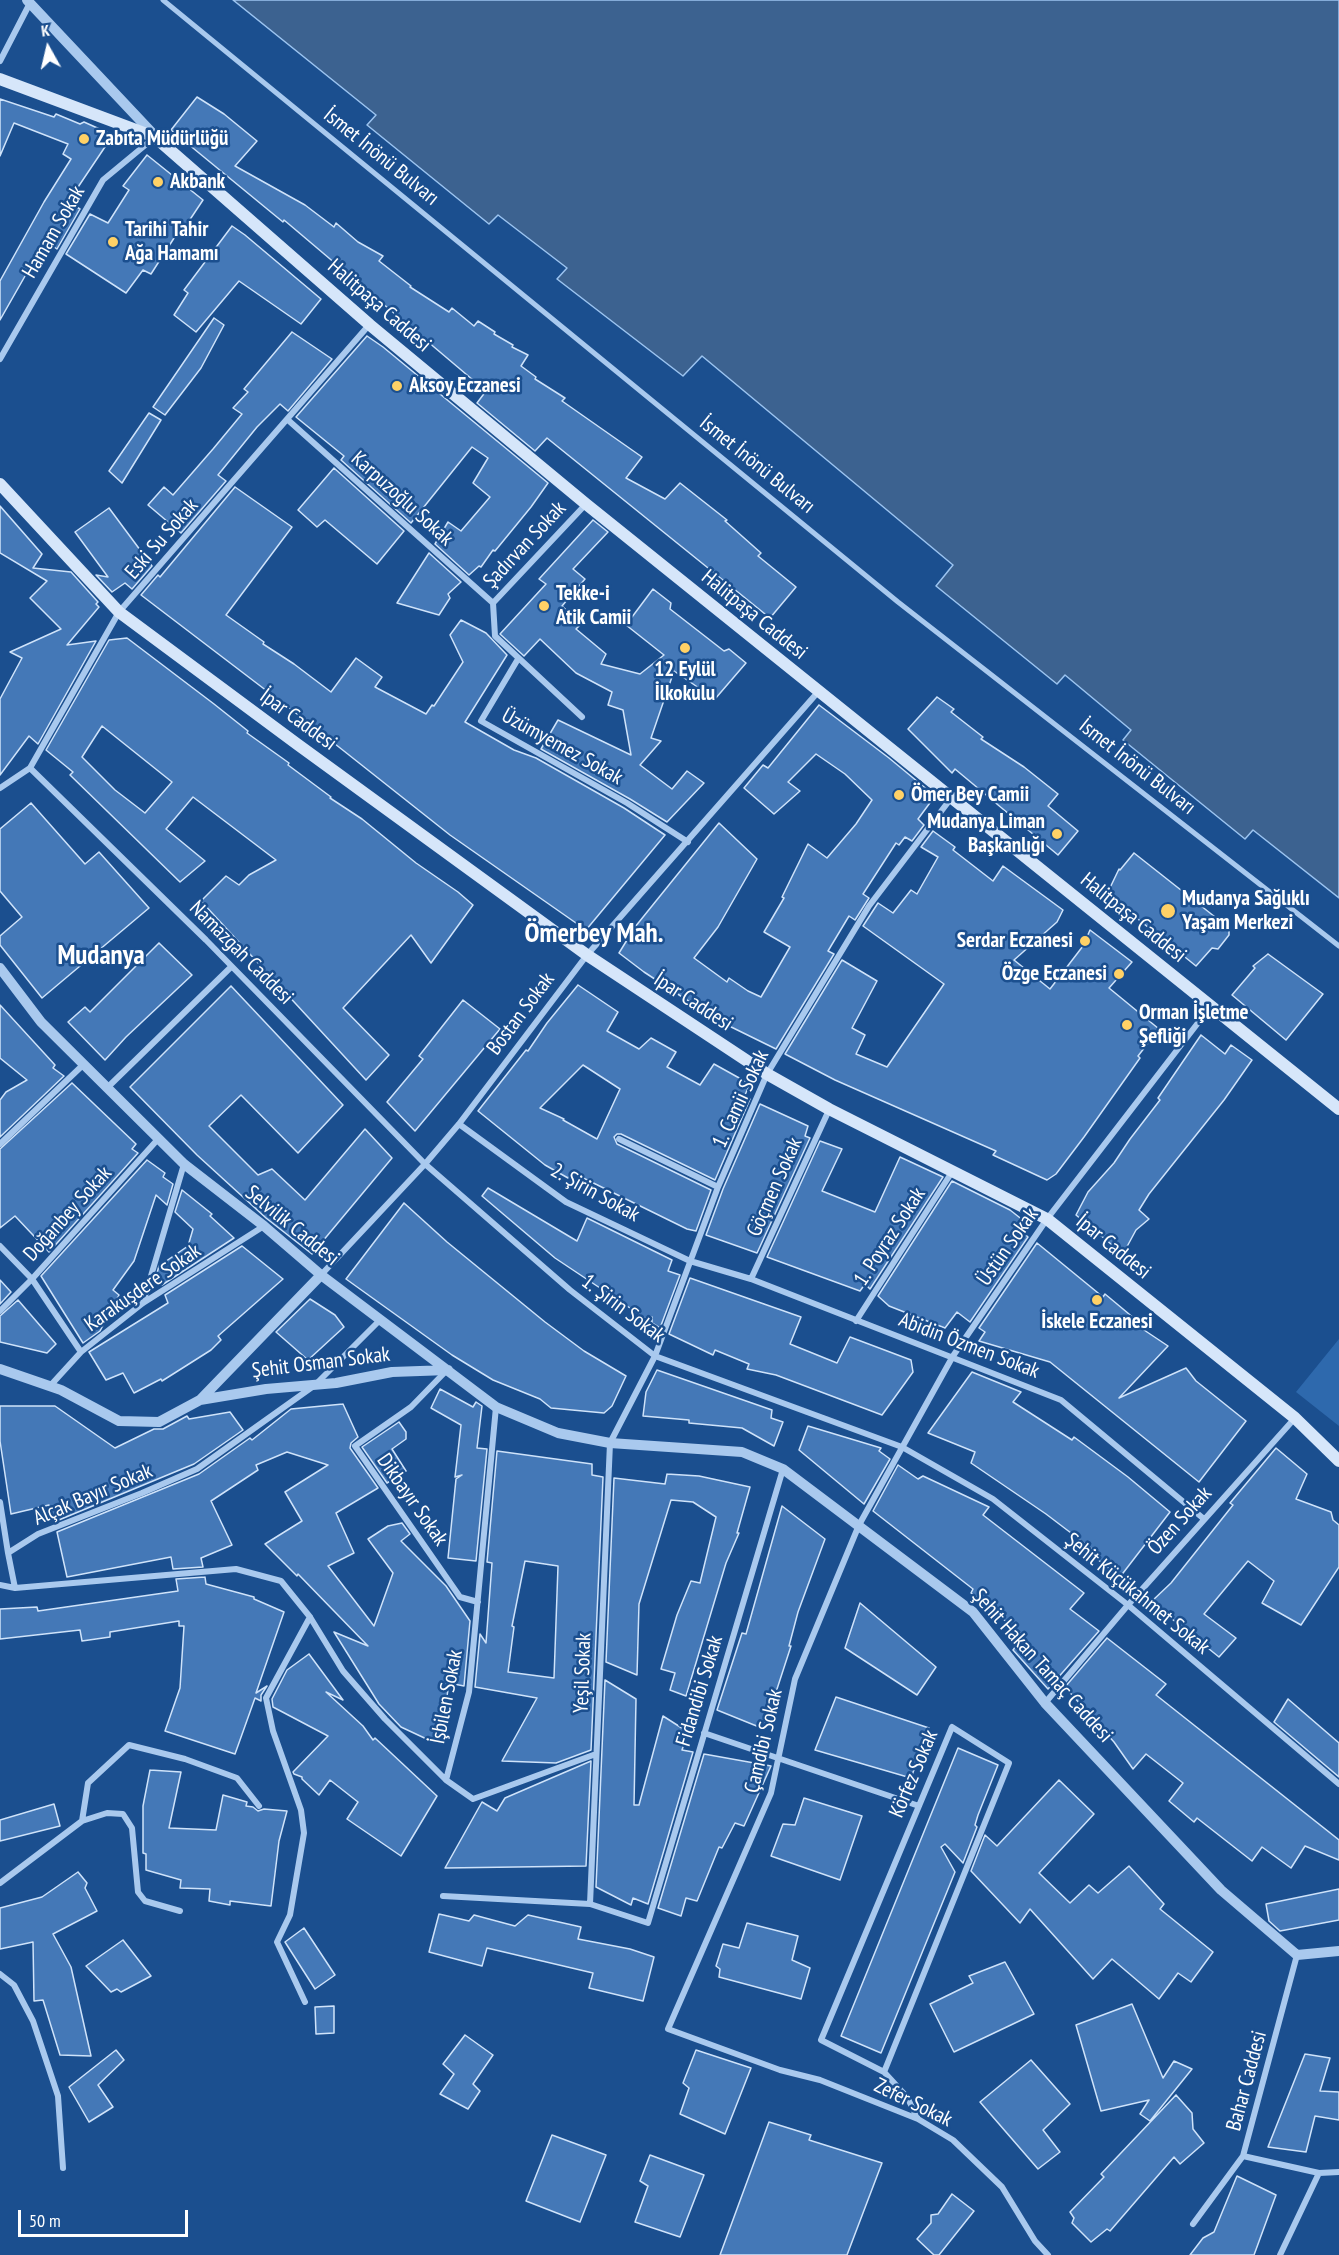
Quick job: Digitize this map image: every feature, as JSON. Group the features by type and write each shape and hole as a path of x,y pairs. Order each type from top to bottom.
{"main road":[{"path":"0,79 155,137"},
{"name":"Halitpaşa Caddesi","path":"155,137 370,325 586,504 1339,1109"},
{"name":"İpar Caddesi","path":"0,484 119,612 587,955 768,1074 829,1109 1047,1219 1295,1418 1339,1461"}],"street":[{"name":"İsmet İnönü Bulvarı","path":"163,0 898,602 1339,946"},
{"path":"0,62 29,1 155,137"},
{"name":"Hamam Sokak","path":"0,358 103,180 155,137"},
{"name":"Eski Su Sokak","path":"0,788 30,768 119,612 370,325"},
{"name":"Karpuzoğlu Sokak","path":"288,420 493,603"},
{"name":"Şadırvan Sokak","path":"582,717 495,636 493,603 586,504"},
{"name":"Üzümyemez Sokak","path":"518,659 481,721 627,802 688,842"},
{"name":"Bostan Sokak","path":"321,1275 425,1164 459,1124 587,955 818,692"},
{"name":"Namazgah Caddesi","path":"30,768 425,1164"},
{"name":"1. Camii Sokak","path":"610,1443 655,1356 718,1187 768,1074 869,906 952,797"},
{"path":"108,1087 231,967"},
{"name":"Selvilik Caddesi","path":"0,968 41,1022 184,1164 321,1275 496,1407 558,1433 610,1443"},
{"name":"Üstün Sokak","path":"859,1525 953,1356 1047,1219 1211,1006"},
{"path":"0,1144 84,1063"},
{"name":"Göçmen Sokak","path":"752,1279 829,1109"},
{"name":"2. Şirin Sokak","path":"459,1124 566,1202 690,1261"},
{"name":"Doğanbey Sokak","path":"0,1311 32,1279 159,1138"},
{"path":"619,1139 718,1187"},
{"path":"143,1303 184,1164"},
{"name":"1. Şirin Sokak","path":"425,1164 570,1290 655,1356 902,1447"},
{"name":"1. Poyraz Sokak","path":"856,1321 952,1172"},
{"name":"Karakuşdere Sokak","path":"50,1386 81,1352 143,1303 264,1227"},
{"path":"0,1246 32,1279 81,1352"},
{"name":"Abidin Özmen Sokak","path":"690,1261 752,1279 1061,1400 1204,1519"},
{"name":"Şehit Osman Sokak","path":"0,1369 61,1390 119,1421 159,1422 200,1400 321,1275"},
{"name":"Alçak Bayır Sokak","path":"8,1552 38,1534 197,1469 315,1385 381,1319"},
{"name":"Şehit Osman Sokak","path":"200,1400 266,1389 336,1383 392,1372 448,1370"},
{"name":"Dikbayır Sokak","path":"448,1370 411,1407 355,1446 460,1597 477,1602"},
{"name":"İşbilen Sokak","path":"446,1780 469,1692 496,1407"},
{"name":"Özen Sokak","path":"1045,1703 1128,1605 1295,1418"},
{"name":"Şehit Hakan Tamaç Caddesi","path":"610,1443 742,1452 783,1469 859,1525 973,1612 1045,1703 1221,1890 1297,1955"},
{"name":"Yeşil Sokak","path":"590,1904 610,1443"},
{"name":"Şehit Küçükahmet Sokak","path":"902,1447 993,1498 1128,1605 1339,1784"},
{"name":"Fidandibi Sokak","path":"590,1904 648,1923 783,1469"},
{"path":"0,1502 15,1588"},
{"name":"Çamdibi Sokak","path":"668,2029 771,1793 795,1679 859,1525"},
{"path":"0,1585 15,1588 236,1569 281,1581 310,1617 266,1698 273,1731 301,1810 304,1833 290,1915 277,1942 305,2002"},
{"name":"İşbilen Sokak","path":"310,1617 343,1671 385,1719 446,1780"},
{"name":"Körfez Sokak","path":"884,2072 1010,1763 952,1727 821,2040 884,2072 906,2097 918,2119"},
{"path":"704,1733 919,1806"},
{"path":"82,1821 88,1783 129,1745 185,1759 237,1778 259,1806"},
{"path":"446,1780 473,1799 596,1754"},
{"path":"0,1883 82,1821 107,1813 123,1814 132,1828 138,1892 145,1901 180,1911"},
{"path":"443,1896 590,1904"},
{"path":"1297,1955 1339,1950"},
{"name":"Bahar Caddesi","path":"1297,1955 1244,2156 1319,2173 1339,2172"},
{"path":"0,1974 14,1985 33,2021 58,2096 63,2168"},
{"name":"Zefer Sokak","path":"668,2029 780,2070 820,2080 918,2119 953,2140 1002,2187 1035,2241 1048,2255"},
{"path":"1193,2224 1244,2156"},
{"path":"1280,2255 1319,2173"}],"shaded area":[{"path":"233,0 1339,0 1339,898 1253,830 1245,839 1123,740 1131,730 1065,675 1057,684 936,586 953,565 702,356 683,376 557,279 567,268 498,215 489,224 367,125 376,115"},
{"path":"1339,1339 1339,1426 1296,1392"}],"building":[{"path":"197,97 224,114 257,141 235,166 305,205 334,227 336,223 358,242 383,256 379,261 410,287 449,312 452,308 474,326 478,321 513,345 512,347 528,355 521,366 536,377 535,379 565,398 562,401 642,457 626,478 665,499 680,483 727,520 725,521 761,553 758,556 796,587 770,618 547,438 535,451 477,403 486,391 284,220 283,222 171,130"},
{"path":"0,99 54,117 56,114 80,124 84,122 113,135 68,202 80,209 57,249 45,241 0,320 0,281 71,159 63,154 68,144 14,123 0,156"},
{"path":"147,155 203,200 179,236 176,235 151,274 143,270 126,293 66,254 90,214 108,223 129,190 123,186"},
{"path":"232,226 321,299 301,324 239,281 196,332 174,315 188,293 184,290"},
{"path":"214,318 224,325 201,368 165,415 153,407"},
{"path":"292,332 332,359 288,411 280,404 257,427 218,475 226,481 181,533 148,505 164,487 173,495 213,449 242,414 233,408 248,392 244,389"},
{"path":"367,336 548,483 495,551 493,550 481,567 479,566 469,575 435,544 448,522 461,531 490,497 473,483 488,458 472,447 411,523 341,460 344,456 296,417"},
{"path":"149,413 161,420 122,483 109,471"},
{"path":"334,468 404,531 377,564 325,520 317,527 298,510"},
{"path":"235,487 292,527 226,615 331,692 356,658 382,677 375,687 426,714 432,705 434,706 463,662 450,635 461,620 486,633 507,655 465,722 514,750 536,758 624,808 665,835 586,930 450,835 141,595 158,575 160,577"},
{"path":"0,506 42,554 33,568 71,572 98,602 96,604 99,607 67,645 96,641 38,744 29,736 0,775 0,699 22,658 10,652 61,629 30,598 47,581 0,553"},
{"path":"109,508 152,566 132,589 125,583 112,592 96,575 108,577 75,532"},
{"path":"593,520 608,532 573,569 585,579 562,606 581,624 576,629 606,654 601,664 640,674 664,655 626,625 653,589 671,603 670,609 724,651 729,649 746,663 715,699 674,671 651,738 661,741 640,765 672,789 687,771 704,783 667,822 541,749 558,720 631,755 623,710 608,705 612,692 576,673 540,639 524,656 500,634 546,584 539,579"},
{"path":"429,553 461,582 448,594 450,598 439,615 397,603"},
{"path":"127,638 214,704 248,731 247,733 289,763 288,765 330,798 362,819 473,905 431,963 411,935 343,1008 389,1055 366,1080 201,901 226,876 239,885 249,875 276,860 193,797 166,829 205,861 180,882 70,775 73,772 46,750 109,640","holes":["102,726 172,782 145,813 115,790 82,757"]},
{"path":"937,697 954,709 951,712 983,737 981,739 1024,767 1058,794 1048,806 1078,831 1058,855 955,769 952,773 908,729"},
{"path":"819,705 935,796 918,819 924,825 912,841 905,837 899,845 896,843 863,894 869,898 855,920 849,916 828,951 834,954 776,1049 719,1021 619,953 635,927 719,823 757,859 718,927 694,958 727,982 729,978 761,997 790,947 764,932 784,898 782,897 808,844 827,858 856,824 872,800 845,774 816,754 788,782 800,791 774,814 744,788 763,765 768,768"},
{"path":"31,803 85,864 99,852 149,908 42,998 0,945 0,936 22,917 0,891 0,829"},
{"path":"933,831 993,881 1003,866 1063,910 1057,922 1014,960 1050,989 1083,946 1090,930 1132,962 1109,988 1159,1029 1138,1056 1140,1058 1084,1137 1056,1174 1047,1180 993,1155 996,1151 835,1080 785,1054 842,960 877,981 852,1028 865,1035 856,1054 887,1067 944,984 863,926 878,903 893,913 911,890 917,894 938,857 921,847"},
{"name":"Mudanya Sağlıklı Yaşam Merkezi","path":"1134,853 1229,928 1229,935 1218,949 1212,948 1196,966 1107,894 1119,869"},
{"path":"159,943 192,975 105,1060 68,1022 85,1007 90,1012"},
{"path":"1268,954 1323,994 1286,1040 1232,995 1255,968 1253,966"},
{"path":"578,985 618,1012 607,1031 639,1049 651,1038 676,1052 667,1067 700,1085 714,1064 750,1084 744,1097 750,1099 715,1180 621,1134 614,1137 617,1144 711,1190 696,1231 687,1229 571,1172 568,1178 545,1165 478,1111 526,1050 528,1051","holes":["583,1065 620,1089 597,1139 564,1119 540,1108"]},
{"path":"231,986 343,1105 298,1153 241,1095 209,1126 258,1175 272,1169 305,1200 365,1129 392,1158 312,1254 266,1218 197,1155 130,1087"},
{"path":"463,1000 500,1029 415,1131 387,1102 423,1059 419,1056"},
{"path":"0,1005 55,1065 53,1068 64,1076 0,1137 0,1100 6,1092 27,1080 0,1058"},
{"path":"1201,1035 1225,1054 1231,1045 1252,1060 1224,1100 1149,1194 1139,1210 1149,1219 1136,1230 1123,1254 1076,1215 1088,1192 1114,1163 1160,1100 1158,1098"},
{"path":"72,1083 136,1144 132,1149 138,1153 49,1252 15,1216 0,1228 0,1149"},
{"path":"760,1104 808,1126 805,1136 810,1138 757,1253 706,1235 723,1189"},
{"path":"820,1141 842,1149 822,1191 875,1212 900,1157 943,1177 870,1289 865,1284 860,1291 767,1257"},
{"path":"147,1160 165,1173 163,1177 173,1184 167,1205 156,1195 134,1261 113,1290 119,1295 100,1331 83,1343 41,1276"},
{"path":"952,1181 1010,1210 1024,1221 1019,1229 1028,1237 970,1322 957,1312 945,1328 889,1306 878,1296"},
{"path":"488,1188 577,1241 587,1218 672,1260 668,1271 680,1275 660,1328 652,1323 652,1317 651,1322 555,1258 482,1196"},
{"path":"182,1190 212,1214 210,1216 234,1238 162,1285 157,1273 159,1266 188,1246 193,1229 175,1212"},
{"path":"404,1203 447,1242 545,1322 584,1351 626,1376 612,1406 604,1413 551,1408 540,1399 493,1380 452,1355 346,1279"},
{"path":"1037,1243 1103,1297 1105,1294 1135,1319 1132,1322 1168,1346 1119,1398 1186,1368 1196,1381 1246,1421 1199,1482 1050,1362 979,1341 985,1332 979,1328"},
{"path":"242,1246 283,1279 218,1336 221,1340 211,1350 162,1381 161,1379 134,1393 123,1373 106,1380 89,1352 168,1303 165,1295"},
{"path":"690,1278 801,1317 790,1344 837,1363 850,1337 911,1360 913,1372 882,1415 776,1375 747,1369 749,1364 715,1350 713,1355 669,1334"},
{"path":"0,1280 11,1292 0,1304"},
{"path":"310,1299 335,1315 344,1327 308,1360 276,1332"},
{"path":"18,1300 56,1344 47,1353 0,1342 0,1316"},
{"path":"657,1370 772,1410 771,1418 783,1422 774,1446 742,1428 643,1416 646,1392"},
{"path":"972,1372 1021,1392 1013,1402 1072,1440 1074,1437 1170,1512 1120,1577 1097,1559 1100,1555 1046,1514 971,1463 975,1452 928,1433"},
{"path":"440,1389 473,1407 476,1402 482,1406 477,1448 487,1449 476,1561 448,1558 456,1479 462,1475 455,1477 461,1425 431,1408"},
{"path":"343,1404 358,1437 351,1443 350,1448 378,1488 336,1513 354,1553 328,1566 374,1626 393,1573 368,1539 388,1526 402,1523 410,1534 401,1541 446,1586 470,1621 464,1686 449,1683 444,1716 433,1742 401,1727 379,1704 334,1632 368,1646 298,1574 297,1576 265,1544 302,1521 285,1492 328,1465 287,1452 256,1465 258,1470 211,1501 232,1545 201,1558 203,1567 173,1569 171,1557 67,1577 57,1532 199,1474 250,1438 252,1440 291,1409"},
{"path":"0,1406 55,1406 115,1448 154,1429 163,1429 187,1416 189,1419 230,1412 243,1430 194,1464 54,1522 49,1505 11,1514 0,1441"},
{"path":"399,1422 406,1432 406,1439 392,1449 406,1471 387,1483 362,1447"},
{"path":"808,1426 881,1448 879,1451 890,1459 864,1504 799,1450"},
{"path":"1276,1448 1307,1474 1296,1499 1331,1512 1333,1520 1339,1525 1339,1567 1301,1625 1262,1603 1274,1581 1248,1561 1204,1614 1236,1638 1219,1657 1151,1602 1171,1583 1233,1505 1230,1503"},
{"path":"497,1451 592,1464 592,1475 603,1477 591,1750 556,1763 502,1761 537,1698 475,1687 480,1634 486,1643 492,1563 487,1562","holes":["525,1561 558,1566 554,1678 508,1672 514,1627 512,1626"]},
{"path":"898,1465 918,1479 923,1476 989,1507 983,1515 1084,1593 1070,1609 1099,1631 1048,1689 1013,1650 1024,1636 971,1593 973,1589 873,1511"},
{"path":"667,1474 699,1476 750,1487 737,1533 739,1533 726,1563 686,1696 670,1690 675,1673 661,1669 677,1615 691,1581 700,1583 716,1517 693,1502 671,1500 639,1604 637,1675 606,1662 614,1478 665,1484"},
{"path":"782,1506 825,1539 798,1612 789,1646 791,1646 764,1729 717,1710 742,1633 746,1634"},
{"path":"205,1577 206,1584 254,1597 284,1612 256,1693 267,1686 261,1695 261,1701 255,1698 235,1754 165,1731 180,1688 184,1626 179,1626 179,1621 110,1632 110,1637 82,1641 80,1630 0,1639 0,1609 37,1607 38,1611 178,1591 176,1579"},
{"path":"860,1603 936,1667 917,1695 845,1648"},
{"path":"1107,1638 1166,1684 1156,1695 1339,1840 1339,1860 1305,1846 1291,1868 1262,1847 1252,1861 1197,1818 1194,1822 1169,1801 1183,1783 1146,1754 1133,1769 1114,1742 1065,1687"},
{"path":"309,1654 343,1700 326,1692 363,1726 373,1740 375,1738 437,1796 401,1856 347,1819 358,1802 330,1780 319,1795 302,1777 293,1772 328,1736 273,1707 272,1699 287,1670"},
{"path":"605,1680 636,1699 634,1805 639,1805 663,1716 688,1732 682,1750 693,1752 648,1904 633,1898 631,1905 596,1887"},
{"path":"836,1697 929,1728 911,1778 815,1750"},
{"path":"1288,1699 1339,1743 1339,1777 1274,1722"},
{"path":"958,1748 998,1765 978,1815 975,1825 977,1827 963,1863 945,1844 941,1847 955,1872 881,2053 841,2036"},
{"path":"704,1754 771,1766 744,1826 735,1823 722,1848 719,1847 697,1901 686,1898 681,1916 658,1908"},
{"path":"591,1761 586,1866 445,1868 482,1802 497,1811 505,1798"},
{"path":"150,1770 181,1772 169,1828 216,1830 223,1795 247,1802 246,1806 258,1811 264,1809 287,1811 279,1841 271,1906 230,1901 230,1905 209,1901 210,1889 180,1888 181,1880 146,1870 146,1854 143,1853 143,1806"},
{"path":"1059,1780 1094,1814 1039,1873 1070,1903 1089,1885 1098,1893 1129,1866 1164,1904 1160,1909 1213,1952 1191,1982 1178,1973 1159,1999 1112,1959 1093,1979 1030,1909 1020,1923 971,1871 985,1835 997,1846"},
{"path":"804,1798 862,1816 840,1880 771,1856 783,1824 795,1825"},
{"path":"54,1804 60,1826 0,1841 0,1820"},
{"path":"78,1872 87,1883 85,1888 97,1911 53,1934 71,1967 91,2056 60,2055 43,2000 34,2001 33,1942 0,1949 0,1908 42,1897"},
{"path":"1339,1889 1339,1920 1280,1931 1269,1921 1266,1904"},
{"path":"439,1914 469,1921 474,1915 515,1926 528,1915 581,1927 578,1939 630,1949 654,1957 643,2001 589,1988 593,1973 487,1948 482,1966 429,1952"},
{"path":"747,1923 798,1936 792,1960 810,1968 801,1999 719,1977 720,1969 716,1966 723,1944 739,1948"},
{"path":"304,1928 335,1975 315,1989 285,1942"},
{"path":"123,1940 151,1976 121,1992 117,1989 111,1992 86,1966"},
{"path":"1005,1962 1034,2014 954,2052 930,2004 973,1983 969,1976"},
{"path":"1132,2004 1163,2078 1174,2061 1192,2069 1150,2121 1140,2114 1149,2100 1101,2111 1076,2025"},
{"path":"334,2006 334,2033 316,2034 315,2007"},
{"path":"465,2035 493,2055 473,2084 480,2091 468,2109 440,2094 454,2074 443,2064"},
{"path":"116,2050 124,2060 98,2085 113,2107 89,2122 69,2087"},
{"path":"696,2050 751,2068 725,2134 680,2114 689,2088 683,2083"},
{"path":"1305,2054 1330,2058 1320,2091 1339,2092 1339,2120 1315,2116 1306,2152 1268,2147"},
{"path":"1031,2060 1070,2104 1043,2130 1060,2152 1038,2169 980,2102"},
{"path":"1176,2095 1192,2113 1193,2129 1204,2143 1180,2164 1174,2157 1110,2231 1107,2229 1091,2242 1072,2223 1074,2218 1070,2212 1104,2177 1101,2174"},
{"path":"769,2122 811,2135 809,2140 882,2163 847,2255 720,2255"},
{"path":"552,2135 606,2155 580,2222 526,2201"},
{"path":"650,2155 704,2175 680,2237 635,2222 648,2186 640,2181"},
{"path":"1237,2176 1276,2195 1254,2255 1190,2255 1203,2238 1214,2232"},
{"path":"952,2194 974,2211 939,2255 934,2255 917,2239 931,2223 931,2215 938,2214"}],"place":[{"name":"Zabıta Müdürlüğü","path":"84,139"},
{"name":"Akbank","path":"158,182"},
{"name":"Tarihi Tahir Ağa Hamamı","path":"113,242"},
{"name":"Aksoy Eczanesi","path":"397,386"},
{"name":"Tekke-i Atik Camii","path":"544,606"},
{"name":"12 Eylül İlkokulu","path":"685,648"},
{"name":"Ömer Bey Camii","path":"899,795"},
{"name":"Mudanya Liman Başkanlığı","path":"1057,834"},
{"name":"Mudanya Sağlıklı Yaşam Merkezi","path":"1168,911"},
{"name":"Serdar Eczanesi","path":"1085,941"},
{"name":"Özge Eczanesi","path":"1119,974"},
{"name":"Orman İşletme Şefliği","path":"1127,1025"},
{"name":"İskele Eczanesi","path":"1097,1300"}],"district":[{"name":"Ömerbey Mah.","path":"594,934"},
{"name":"Mudanya","path":"101,956"}]}
